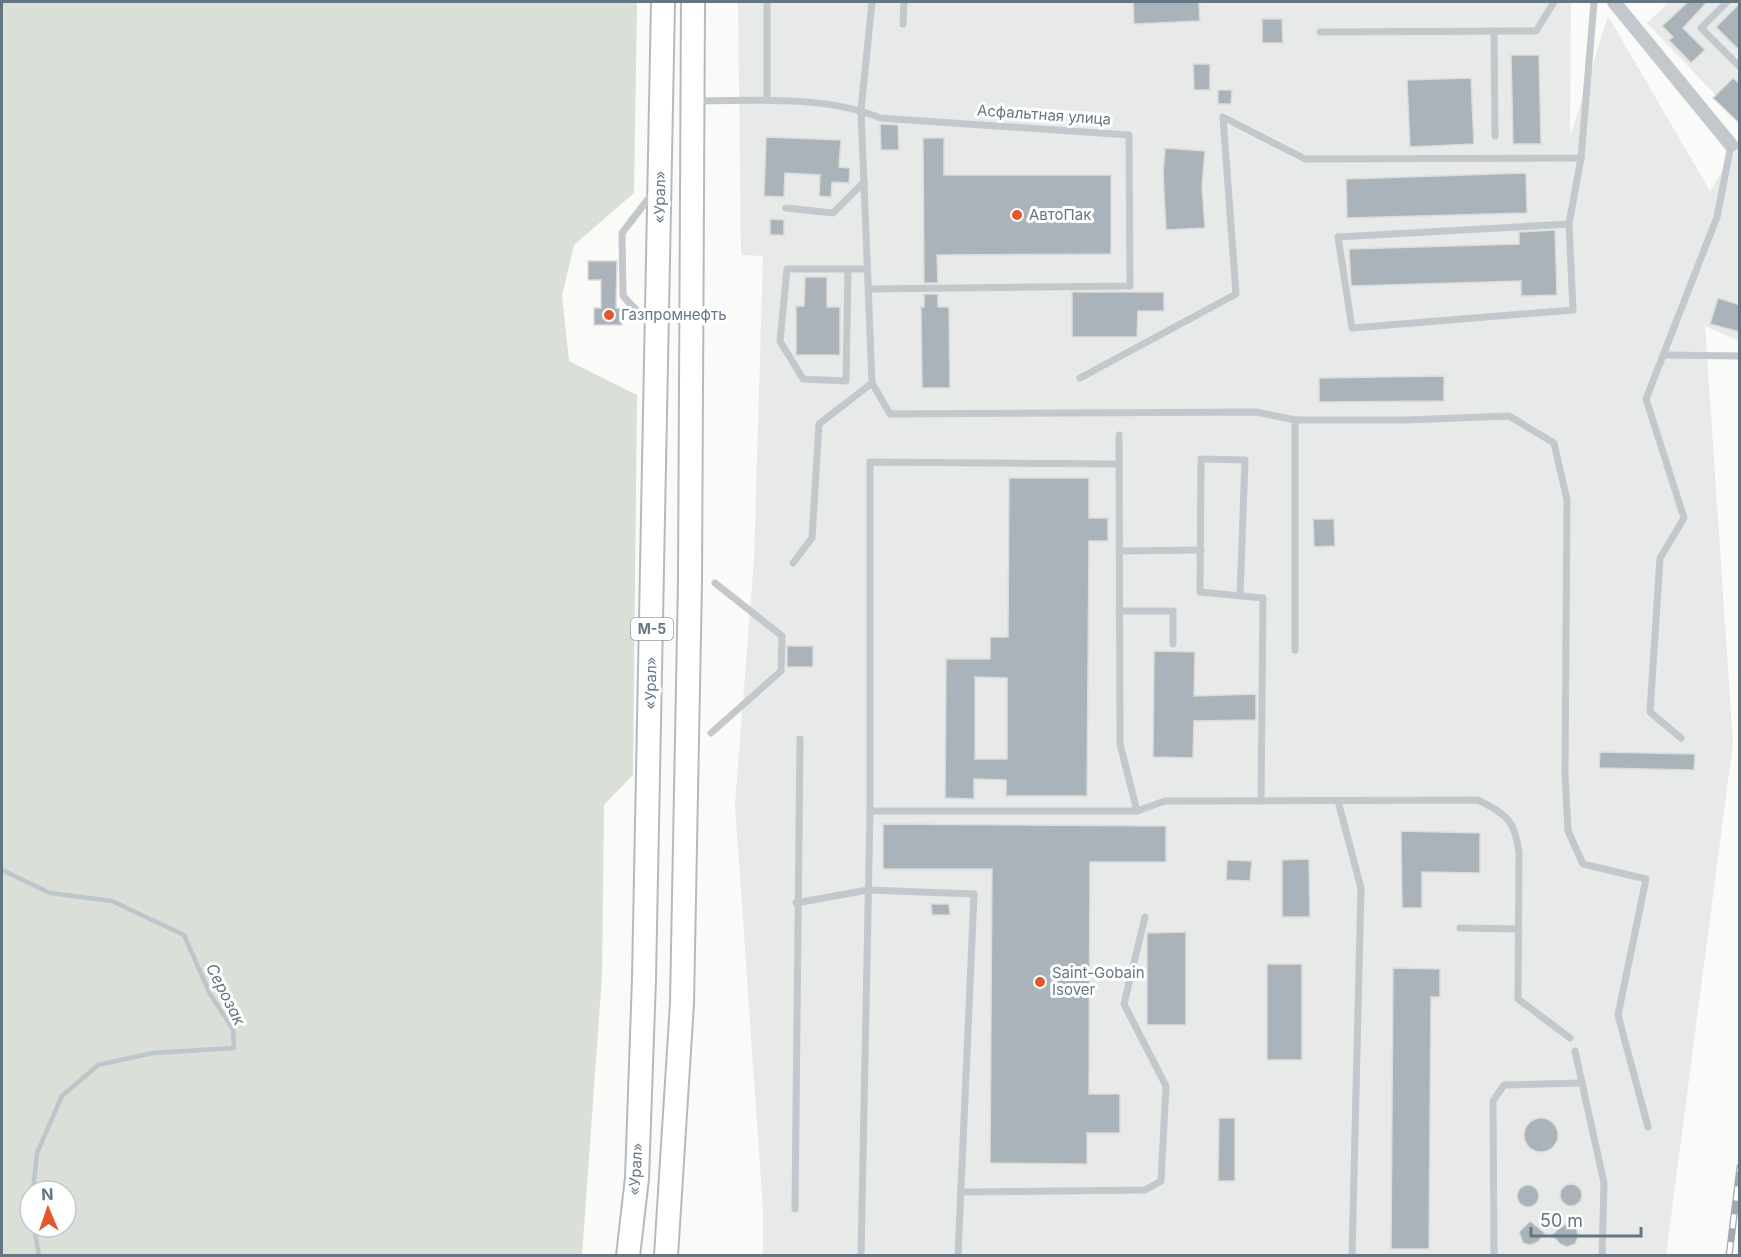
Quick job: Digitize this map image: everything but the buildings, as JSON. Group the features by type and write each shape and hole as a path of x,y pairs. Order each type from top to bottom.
{"main road":[{"name":"«Урал»","path":"628,1256 637,1178 644,979 663,2"},
{"name":"«Урал»","path":"666,1256 682,991 690,581 693,2"}],"street":[{"path":"1614,2 1735,146"}],"lane":[{"path":"767,2 767,100"},
{"path":"872,2 861,110 867,269 870,289 872,383 890,414 1256,412 1295,420 1407,420 1509,416 1554,443 1567,500 1565,774 1568,831 1583,864 1646,879 1618,1015 1648,1127"},
{"path":"903,24 904,2"},
{"path":"1320,32 1536,31 1554,2"},
{"path":"1569,224 1338,237 1352,328 1573,310 1569,224 1581,158 1594,2"},
{"path":"1727,2 1701,28 1740,67"},
{"path":"1494,31 1495,136"},
{"name":"Асфальтная улица","path":"692,101 767,100 861,110 880,118 1129,135 1130,286 870,289"},
{"path":"1080,378 1236,294 1223,117 1305,159 1581,158"},
{"path":"1681,738 1650,712 1660,558 1684,518 1646,399 1717,217 1735,146"},
{"path":"786,208 833,213 864,182"},
{"path":"658,333 623,296 622,233 660,185"},
{"path":"848,269 846,381 803,379 780,341 787,269 848,269 867,269"},
{"path":"1664,355 1740,356"},
{"path":"793,564 812,538 819,424 872,383"},
{"path":"1295,420 1296,650"},
{"path":"1119,435 1120,744 1137,811"},
{"path":"1240,596 1245,460 1201,459 1200,592 1240,596 1263,598 1261,801"},
{"path":"861,1256 870,810 870,462 1119,464"},
{"path":"1119,551 1200,550"},
{"path":"711,733 781,670 782,636 715,583"},
{"path":"1119,611 1173,611 1173,644"},
{"path":"795,1209 796,903 800,740"},
{"path":"870,810 1137,811 1165,801 1478,801 1504,813 1516,830 1519,929 1518,999 1570,1038"},
{"path":"1338,801 1361,888 1352,1256"},
{"path":"796,903 868,890 974,894 958,1256"},
{"path":"961,1192 1145,1190 1161,1181 1166,1086 1124,1004 1145,917"},
{"path":"1460,928 1519,929"},
{"path":"1575,1051 1604,1183 1602,1256"},
{"path":"1494,1256 1493,1101 1504,1085 1582,1083"}],"shaded area":[{"path":"2,2 637,2 634,193 574,245 562,296 569,361 637,395 633,775 604,805 602,976 582,1255 2,1255"},
{"path":"738,2 1571,2 1570,137 1608,16 1710,191 1739,145 1739,341 1705,326 1733,743 1666,1255 763,1255 763,1210 735,804 754,560 763,256 741,255"},
{"path":"1669,2 1739,2 1739,120 1647,23"}],"waterway":[{"name":"Серозак","path":"2,870 50,893 112,901 184,935 210,994 233,1029 234,1048 153,1053 98,1065 62,1096 37,1153 34,1179"},
{"name":"Серозак","path":"36,1239 39,1256"}],"railway":[{"path":"1729,1256 1740,1167"}],"place":[{"name":"АвтоПак","path":"1017,215"},
{"name":"Газпромнефть","path":"609,315"},
{"name":"Saint-Gobain Isover","path":"1040,982"}]}
